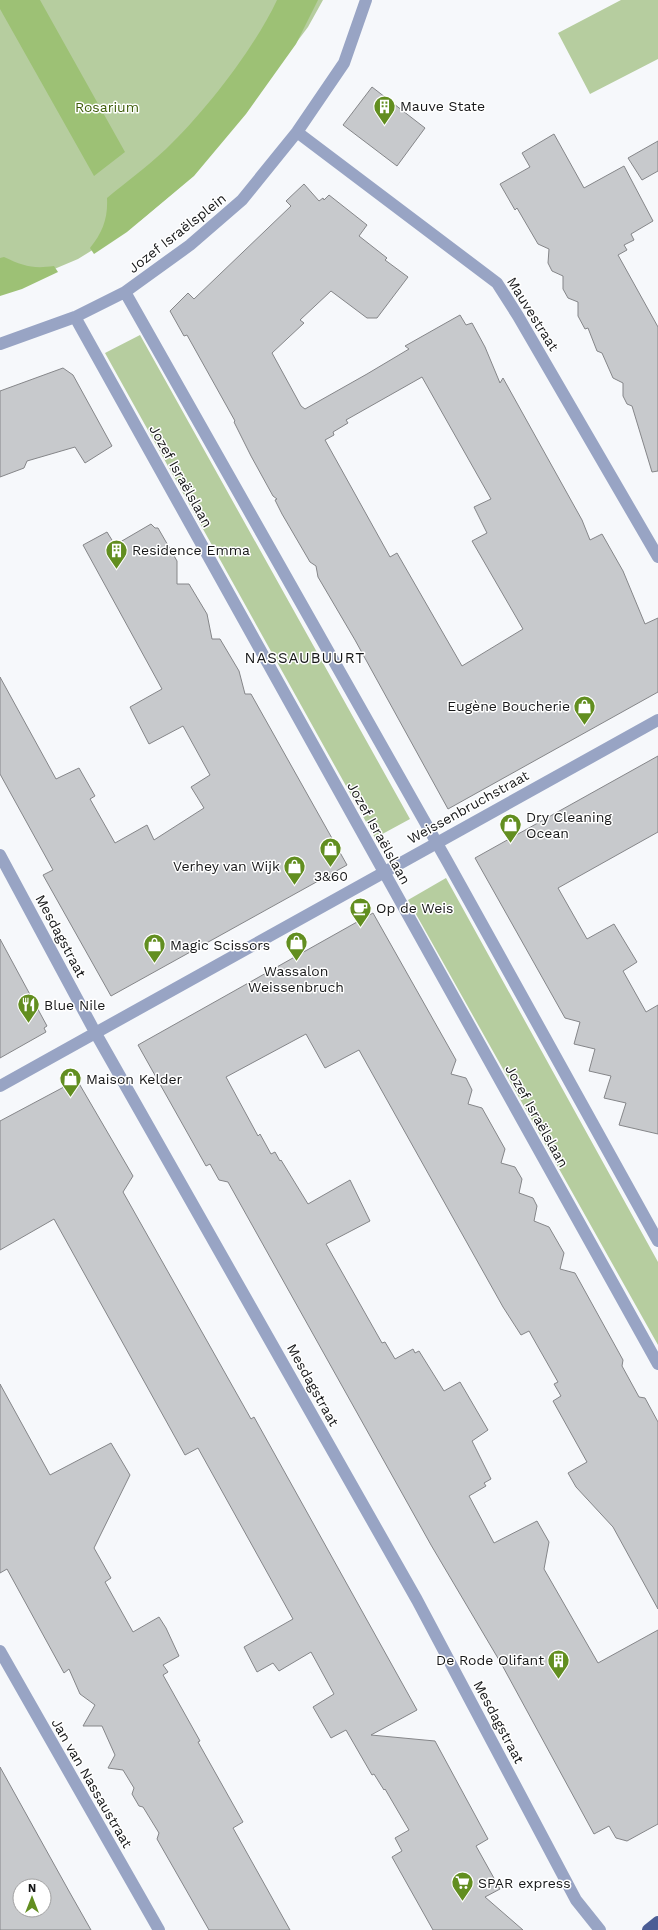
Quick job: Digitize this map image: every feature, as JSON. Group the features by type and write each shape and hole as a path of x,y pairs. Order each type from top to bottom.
{"main road":[{"path":"648,1930 658,1922"}],"street":[{"name":"Jozef Israëlsplein","path":"0,344 75,317 125,292 190,245 242,200 297,132 344,63 366,0"},
{"name":"Mauvestraat","path":"297,132 496,283 518,316 658,557"},
{"path":"125,292 435,843 447,861 658,1241"},
{"name":"Jozef Israëlslaan","path":"75,317 658,1364"},
{"name":"Weissenbruchstraat","path":"0,1086 384,871 658,720"},
{"name":"Mesdagstraat","path":"0,855 96,1032 417,1600 576,1900 600,1930"},
{"name":"Jan van Nassaustraat","path":"0,1651 159,1930"}],"green space":[{"name":"Rosarium","path":"0,0 323,0 308,27 284,59 180,187 141,220 78,259 0,292"},
{"path":"0,0 40,0 125,152 94,176 0,9"},
{"path":"277,0 318,0 296,44 246,114 194,176 127,232 94,254 90,248 104,224 107,212 107,198 159,156 197,117 242,59"},
{"path":"621,0 658,0 658,59 590,94 558,33"},
{"path":"4,257 28,266 54,266 58,272 22,289 0,296 0,258"},
{"path":"140,335 410,819 375,838 105,353"},
{"path":"446,878 658,1262 658,1345 408,900"}],"building":[{"name":"Mauve State","path":"372,87 425,128 397,166 343,125"},
{"path":"554,134 584,188 624,166 653,221 631,234 634,240 624,245 627,250 618,255 658,327 658,471 652,472 632,406 627,404 623,396 623,383 613,378 602,353 597,351 588,328 585,329 578,316 578,302 568,298 563,289 563,276 552,271 548,263 549,249 538,244 517,208 515,210 500,184 530,167 522,153"},
{"path":"658,141 658,171 642,180 628,158"},
{"path":"304,184 319,201 323,198 324,200 329,195 367,225 359,236 387,258 385,260 408,277 377,318 367,318 331,291 300,320 304,323 272,353 301,406 305,409 367,374 409,349 405,346 460,315 466,325 472,323 485,347 500,383 503,378 582,520 590,540 602,534 623,571 645,624 658,618 658,692 448,809 355,640 318,577 316,566 310,562 282,514 275,500 277,499 273,496 251,456 234,422 235,421 187,335 184,336 170,311 188,293 194,299 291,206 286,201","holes":["422,377 491,499 474,507 487,533 472,541 523,629 462,666 397,553 390,557 325,440 334,435 333,432 348,423 346,420"]},
{"path":"63,368 73,375 112,446 85,463 75,447 27,461 24,468 0,477 0,391"},
{"path":"151,524 155,528 158,528 177,561 177,584 189,584 207,614 212,639 220,639 239,671 245,694 251,694 347,865 111,996 43,875 53,870 0,774 0,677 56,779 79,768 95,796 90,799 115,843 147,825 154,840 204,808 191,787 210,775 183,726 149,744 130,707 162,689 83,545 107,532 115,545"},
{"path":"658,756 658,832 558,888 587,939 614,924 637,962 623,971 646,1012 658,1005 658,1134 619,1125 626,1103 604,1098 611,1076 589,1071 595,1049 574,1044 580,1022 565,1018 475,858"},
{"path":"373,913 456,1060 451,1074 466,1078 472,1090 468,1104 482,1108 505,1149 501,1163 515,1167 522,1179 519,1193 533,1198 537,1206 534,1221 549,1227 564,1253 560,1269 575,1273 623,1360 622,1366 639,1397 645,1398 658,1422 658,1609 613,1527 576,1487 568,1473 587,1462 553,1401 561,1396 554,1384 558,1382 529,1331 521,1335 503,1307 359,1050 325,1068 306,1034 226,1077 258,1136 260,1134 271,1154 275,1152 280,1161 281,1160 308,1204 350,1180 370,1221 326,1244 382,1343 385,1342 395,1359 413,1349 415,1353 419,1351 444,1391 460,1382 488,1430 472,1441 491,1479 484,1483 486,1486 469,1496 494,1543 537,1521 549,1542 544,1569 598,1663 658,1630 658,1824 627,1841 616,1838 609,1826 594,1834 502,1665 431,1545 228,1182 219,1180 210,1164 206,1166 138,1045"},
{"path":"0,939 47,1026 44,1028 46,1032 0,1058"},
{"path":"77,1080 133,1176 123,1192 251,1419 254,1417 417,1710 371,1735 435,1741 488,1839 476,1846 500,1889 485,1897 523,1930 433,1930 392,1857 402,1851 395,1838 409,1830 385,1789 384,1790 374,1774 372,1775 346,1730 331,1738 313,1707 334,1694 311,1652 279,1671 273,1663 257,1672 244,1647 293,1619 198,1448 185,1455 54,1219 0,1250 0,1121"},
{"path":"0,1384 50,1475 111,1443 130,1475 94,1548 111,1578 105,1582 133,1632 159,1617 166,1628 179,1656 163,1665 168,1672 163,1675 200,1741 198,1742 243,1822 233,1828 290,1930 209,1930 157,1839 159,1833 143,1807 139,1806 132,1794 134,1788 123,1770 108,1768 115,1755 102,1726 83,1726 95,1705 80,1694 69,1669 64,1673 7,1569 0,1573"},
{"path":"0,1767 91,1930 0,1930"}],"place":[{"name":"Mauve State","path":"384,126"},
{"name":"Residence Emma","path":"116,570"},
{"name":"Eugène Boucherie","path":"585,726"},
{"name":"Dry Cleaning Ocean","path":"510,844"},
{"name":"3&60","path":"331,868"},
{"name":"Verhey van Wijk","path":"295,886"},
{"name":"Op de Weis","path":"361,928"},
{"name":"Wassalon Weissenbruch","path":"296,962"},
{"name":"Magic Scissors","path":"154,964"},
{"name":"Blue Nile","path":"28,1024"},
{"name":"Maison Kelder","path":"70,1098"},
{"name":"De Rode Olifant","path":"559,1680"},
{"name":"SPAR express","path":"463,1902"}],"district":[{"name":"NASSAUBUURT","path":"305,658"}]}
